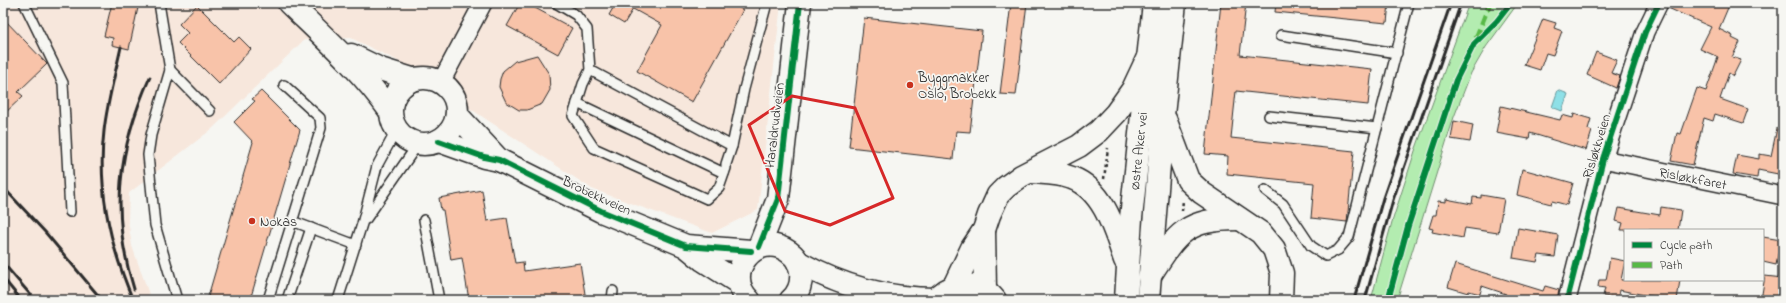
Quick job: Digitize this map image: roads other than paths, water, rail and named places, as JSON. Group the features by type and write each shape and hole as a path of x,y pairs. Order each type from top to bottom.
{"main road":[{"path":"289,3 339,50 365,77 406,140 418,144 433,144 452,130 457,115 454,96 449,88 432,78 412,80 400,87 393,97 393,120"},
{"name":"Haraldrudveien","path":"744,292 741,266 755,249 778,200 800,3"},
{"name":"Østre Aker vei","path":"1126,300 1131,218 1154,3"},
{"name":"Østre Aker vei","path":"1148,300 1163,115 1175,3"},
{"path":"339,50 380,69 412,80"},
{"path":"942,295 984,230 998,195 1013,182 1032,172 1052,158 1090,139 1108,122 1133,89 1148,55"},
{"name":"Brobekkveien","path":"457,115 499,160"},
{"path":"1163,115 1188,180 1202,193 1261,233 1274,249 1282,273 1280,300"},
{"name":"Brobekkveien","path":"439,141 484,157 499,160 601,212 686,246 744,292"},
{"path":"1032,172 1052,173 1074,178 1092,191 1109,218 1128,268"},
{"name":"Haraldrudveien","path":"778,200 788,242 802,277 801,285 791,300"},
{"path":"1149,278 1162,257 1182,233 1194,225 1215,219 1239,219"},
{"path":"984,230 990,295"},
{"name":"Brobekkveien","path":"686,246 755,249 777,246 795,258"},
{"path":"795,258 831,280 897,297 942,295 970,285 990,295"}],"street":[{"path":"441,82 483,3"},
{"name":"Risløkkveien","path":"1566,300 1603,159 1645,32 1659,3"},
{"name":"Risløkkfaret","path":"1603,159 1783,196"}],"lane":[{"path":"24,3 63,83 70,212"},
{"path":"159,3 170,70 151,135 148,155 155,225 176,300"},
{"path":"556,3 576,15 587,29 590,70 573,116 594,148 707,199 719,188 724,173 732,146 744,89 767,3"},
{"path":"1265,190 1283,204 1311,246 1326,256 1338,250 1349,237 1409,3"},
{"path":"1281,35 1397,53"},
{"path":"170,70 210,111"},
{"path":"590,70 732,146"},
{"path":"268,300 321,128 320,118 284,85"},
{"path":"577,103 724,173"},
{"path":"1269,116 1377,128"},
{"path":"338,300 356,245 377,166 393,120"},
{"path":"362,224 418,144"},
{"path":"424,220 439,300"},
{"path":"292,221 356,245"},
{"path":"288,300 311,228"}],"water":[{"path":"1558,90 1568,94 1562,111 1552,107"}],"railway":[{"path":"1354,300 1383,198 1451,3"},
{"path":"1365,300 1393,200 1461,3"},
{"path":"121,47 105,120 102,175 107,217 112,238 133,300"},
{"path":"134,289 126,261 122,234 120,208 121,182 131,130 139,103 150,77"},
{"path":"3,187 45,232 102,300"},
{"path":"3,263 35,300"},
{"path":"3,278 21,300"}],"place":[{"name":"Byggmakker Oslo, Brobekk","path":"910,85"},
{"name":"Nokas","path":"252,221"}]}
